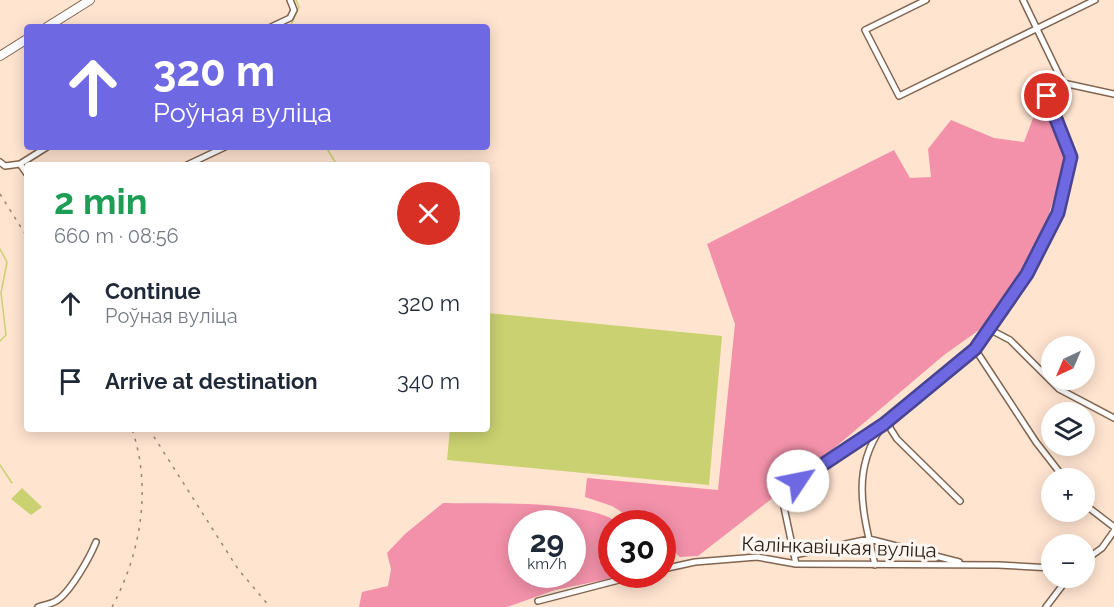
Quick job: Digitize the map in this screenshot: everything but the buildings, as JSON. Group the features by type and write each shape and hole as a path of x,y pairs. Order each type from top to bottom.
{"main road":[{"path":"52,24 90,0"},
{"path":"0,56 24,41"}],"street":[{"path":"278,24 290,18 294,10 290,0"},
{"path":"926,0 866,30 899,96 1095,0"},
{"path":"1023,0 1063,83"},
{"path":"796,564 781,493 884,424 975,349 1027,274 1058,213 1071,157 1047,96 1052,85 1063,83 1114,94"},
{"path":"0,162 5,166 20,164 42,150"},
{"path":"193,162 219,150"},
{"path":"20,164 24,170"},
{"path":"989,329 1010,340 1059,389 1114,418"},
{"path":"975,349 1035,442 1056,468"},
{"path":"890,419 890,428 897,440 960,501"},
{"path":"875,564 861,502 863,470 870,445 884,424"},
{"path":"1095,513 1114,529 1102,548 1095,553"},
{"path":"794,555 869,539 968,565"},
{"path":"38,607 58,600 86,566 96,542"},
{"name":"Калінкавіцкая вуліца","path":"676,566 695,562 758,557 796,564 1041,568"},
{"path":"538,602 598,586"},
{"path":"1046,607 1060,588"}],"shaded area":[{"path":"1041,97 1066,158 1046,224 1015,282 979,330 944,355 806,472 698,556 680,557 676,554 676,510 618,510 585,497 587,478 718,490 735,324 707,244 894,150 910,178 931,177 928,149 951,120 994,138 1024,142"},
{"path":"490,313 722,336 709,485 447,460 450,432 490,432"},
{"path":"22,488 42,507 31,515 11,499"},
{"path":"443,503 535,504 584,510 508,510 508,588 565,588 507,607 359,607 362,592 388,586 391,569 387,553 405,534"},
{"path":"586,510 598,514 598,581 586,584"}],"waterway":[{"path":"291,24 299,7 296,0"},
{"path":"328,150 335,162"},
{"path":"0,249 7,262 1,293 6,335 0,341"},
{"path":"0,465 12,483"}],"railway":[{"path":"0,194 24,232"},
{"path":"112,607 130,565 140,520 141,474 133,432"},
{"path":"151,432 238,569 270,607"}],"route":[{"path":"798,481 884,424 975,349 1027,274 1058,213 1071,157 1047,96"}]}
